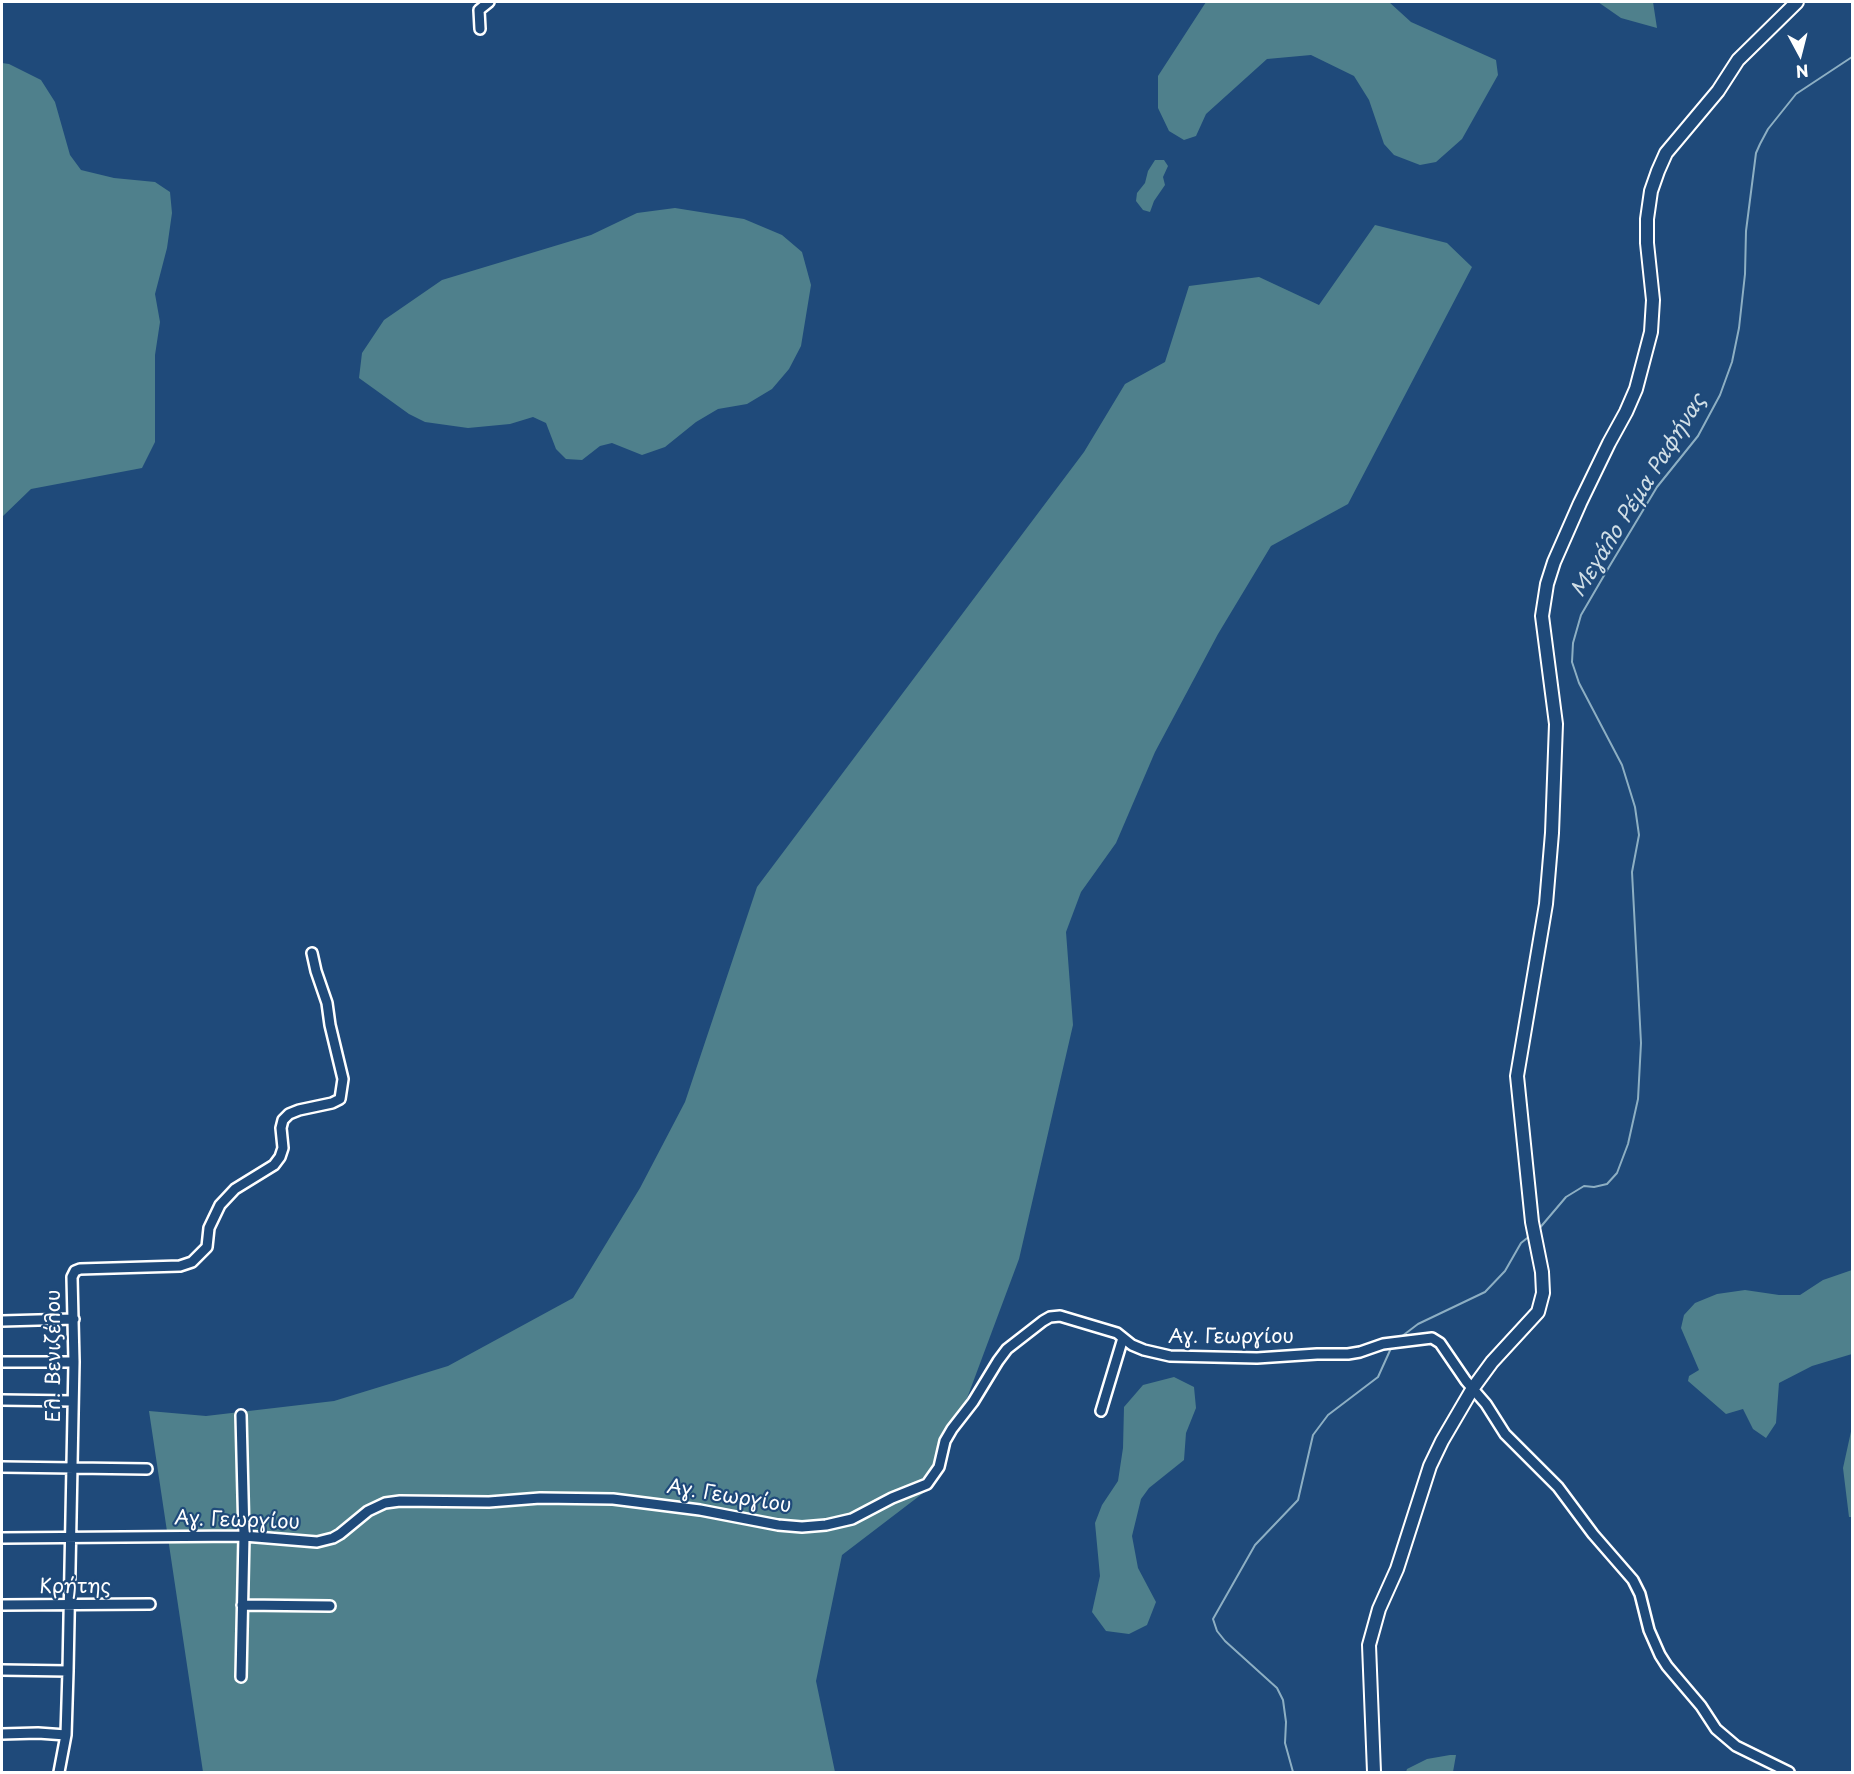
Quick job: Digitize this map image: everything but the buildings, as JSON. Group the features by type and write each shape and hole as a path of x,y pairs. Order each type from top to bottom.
{"street":[{"path":"480,29 479,10 489,2"},
{"path":"1374,1773 1369,1645 1379,1609 1397,1569 1430,1466 1473,1388 1491,1362 1538,1312 1542,1303 1542,1272 1532,1222 1517,1076 1546,904 1552,833 1556,724 1542,616 1547,584 1554,562 1593,476 1636,389 1652,332 1653,300 1647,219 1651,191 1658,171 1666,153 1718,91 1738,60 1797,2"},
{"name":"Ελ. Βενιζέλου","path":"59,1773 66,1735 68,1671 74,1362 72,1277 75,1271 88,1268 180,1266 192,1262 207,1247 209,1228 220,1205 235,1189 274,1165 280,1157 284,1148 281,1128 283,1120 289,1114 299,1110 340,1099 343,1079 327,1003 319,983 312,953"},
{"name":"Αγ. Γεωργίου","path":"2,1538 243,1536 326,1541 340,1534 368,1511 385,1503 400,1501 489,1502 540,1498 613,1499 700,1510 778,1525 802,1527 826,1525 852,1519 892,1498 927,1484 939,1467 945,1441 973,1402 998,1361 1008,1349 1043,1321 1060,1316 1118,1333 1144,1350 1164,1355 1257,1358 1348,1354 1392,1342 1432,1338 1440,1343 1486,1404 1505,1434 1558,1487 1593,1534 1633,1580 1640,1594 1649,1630 1660,1655 1701,1706 1716,1729 1736,1746 1789,1773"},
{"path":"2,1321 74,1319"},
{"path":"1101,1411 1123,1338"},
{"path":"2,1362 74,1362"},
{"path":"2,1400 73,1401"},
{"path":"241,1677 242,1415"},
{"path":"2,1467 147,1469"},
{"name":"Κρήτης","path":"2,1605 150,1604"},
{"path":"242,1605 330,1606"},
{"path":"2,1670 68,1671"},
{"path":"2,1734 66,1735"}],"green space":[{"path":"1206,2 1389,2 1411,22 1496,60 1498,75 1462,139 1436,162 1420,165 1394,155 1384,144 1369,100 1354,76 1311,55 1267,59 1206,114 1196,136 1184,140 1169,131 1158,108 1158,76"},
{"path":"1598,2 1653,2 1657,28 1621,18"},
{"path":"2,63 9,64 41,80 55,102 70,155 81,170 114,178 155,182 170,192 172,213 167,248 155,294 160,322 155,355 155,442 142,468 31,489 2,517"},
{"path":"1155,160 1164,160 1168,166 1163,177 1165,185 1154,201 1150,212 1143,210 1136,201 1137,193 1145,183 1148,171"},
{"path":"675,208 744,219 782,235 802,252 811,285 801,346 789,369 772,389 747,404 718,409 696,422 665,447 642,455 612,443 600,446 582,460 566,459 556,449 546,423 533,417 510,424 468,428 425,422 409,414 359,378 362,353 384,320 442,280 591,235 637,213"},
{"path":"1375,225 1447,243 1472,267 1348,504 1271,546 1218,634 1155,752 1116,843 1081,892 1066,932 1073,1025 1019,1259 935,1484 842,1555 816,1681 835,1772 203,1772 149,1411 206,1416 334,1401 448,1366 573,1298 640,1188 685,1102 757,887 1084,452 1125,384 1165,362 1189,286 1259,277 1319,305"},
{"path":"1852,1270 1852,1354 1812,1366 1779,1383 1776,1423 1766,1438 1753,1429 1743,1409 1726,1414 1688,1381 1689,1376 1699,1370 1681,1328 1684,1315 1695,1303 1717,1294 1745,1290 1779,1295 1800,1295 1823,1280"},
{"path":"1174,1377 1194,1387 1196,1408 1186,1433 1184,1460 1149,1488 1141,1499 1132,1536 1138,1568 1156,1602 1147,1625 1129,1634 1106,1631 1092,1612 1100,1576 1095,1523 1102,1505 1118,1481 1123,1448 1124,1407 1143,1385"},
{"path":"1852,1427 1852,1517 1849,1517 1843,1468"},
{"path":"1456,1755 1453,1772 1406,1772 1407,1769 1427,1759"}],"waterway":[{"name":"Μεγάλο Ρέμα Ραφήνας","path":"1538,1230 1566,1197 1584,1186 1594,1187 1607,1184 1617,1173 1628,1144 1638,1099 1641,1043 1632,872 1639,835 1635,807 1622,765 1579,683 1572,662 1573,643 1581,615 1609,567 1657,487 1698,436 1720,395 1732,362 1739,328 1745,274 1746,231 1756,153 1760,144 1768,129 1796,94 1852,57"},
{"name":"Μεγάλο Ρέμα Ραφήνας","path":"1397,1340 1418,1324 1485,1292 1505,1271 1521,1243 1531,1235"},
{"name":"Μεγάλο Ρέμα Ραφήνας","path":"1293,1772 1285,1743 1286,1722 1283,1700 1277,1688 1225,1641 1217,1631 1213,1619 1255,1545 1298,1500 1313,1435 1328,1415 1378,1377 1392,1346"}]}
